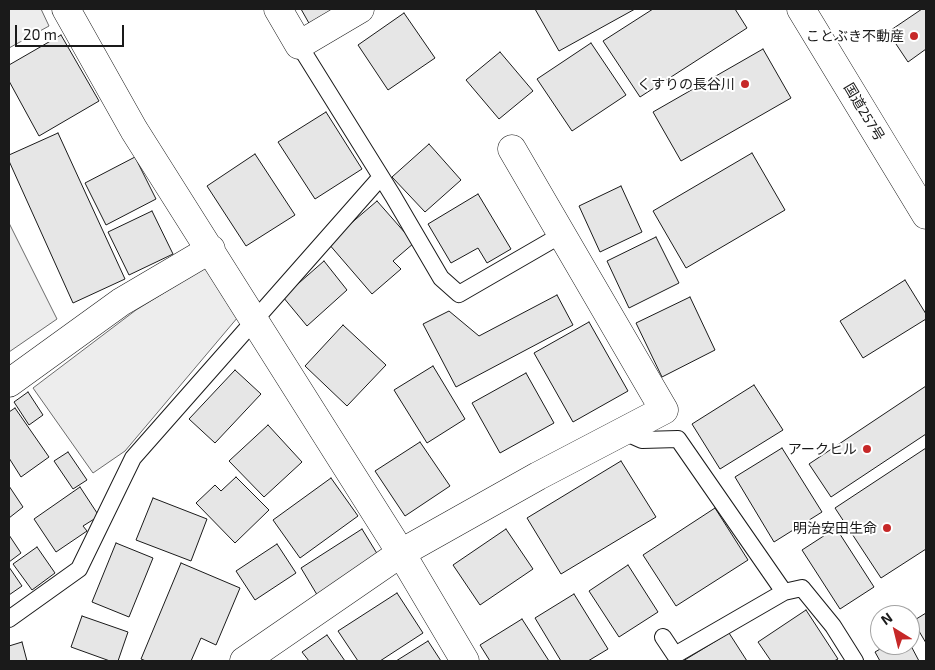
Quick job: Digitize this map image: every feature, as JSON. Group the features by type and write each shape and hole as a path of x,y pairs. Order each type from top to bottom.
{"main road":[{"path":"66,9 134,130 211,249 401,553 465,661"},
{"path":"278,9 299,45 360,9"},
{"name":"国道257号","path":"801,9 926,215"},
{"path":"244,661 401,553 538,476 664,410 512,149"},
{"path":"9,383 122,302 211,249"}],"lane":[{"path":"299,45 380,178 393,196 441,278 458,294 562,235"},
{"path":"9,619 79,569 133,458 380,178"},
{"path":"624,432 642,440 678,439 784,592"},
{"path":"663,637 675,655 784,592 802,588 833,626 855,661"}],"shaded area":[{"path":"9,9 41,9 49,26 9,48"},
{"path":"9,223 57,319 9,352"},
{"path":"206,267 238,317 125,451 93,473 33,388 136,310"}],"building":[{"path":"301,9 335,9 310,25"},
{"path":"535,9 635,9 559,51"},
{"path":"653,9 735,9 747,28 640,97 603,41"},
{"path":"922,9 926,9 926,49 908,62 888,32"},
{"path":"404,13 435,58 388,90 358,45"},
{"path":"61,35 99,101 39,136 9,81 9,65"},
{"path":"591,43 626,95 572,131 537,79"},
{"path":"763,49 791,98 681,161 653,112"},
{"path":"500,52 533,91 499,119 466,80"},
{"path":"326,112 362,169 315,199 278,142"},
{"path":"58,133 125,279 73,303 9,161 9,155"},
{"path":"429,144 461,180 425,212 392,177"},
{"path":"752,153 785,210 686,268 653,211"},
{"path":"255,154 295,215 246,246 207,186"},
{"path":"135,157 156,199 106,225 85,183"},
{"path":"621,186 642,232 600,252 579,206"},
{"path":"478,194 511,249 487,263 478,248 451,263 428,224"},
{"path":"377,201 414,243 393,261 401,269 372,294 328,243"},
{"path":"152,211 173,254 129,275 108,232"},
{"path":"656,237 679,283 629,308 607,261"},
{"path":"324,261 347,290 307,326 283,297"},
{"path":"905,280 926,314 926,319 863,358 840,321"},
{"path":"557,295 573,325 456,387 423,324 449,311 479,336"},
{"path":"690,297 715,350 662,377 636,323"},
{"path":"589,322 628,391 573,422 534,353"},
{"path":"343,325 386,365 347,406 305,366"},
{"path":"433,366 465,419 427,443 394,390"},
{"path":"235,370 261,394 215,443 189,419"},
{"path":"526,373 554,423 500,453 472,403"},
{"path":"754,385 783,430 720,469 692,424"},
{"name":"アークヒル","path":"926,386 926,434 831,497 809,464"},
{"path":"28,392 43,415 29,425 14,402"},
{"path":"15,408 49,457 21,477 9,458 9,412"},
{"path":"268,425 302,462 264,497 229,461"},
{"path":"420,442 450,486 405,516 375,471"},
{"path":"782,448 822,512 774,542 735,477"},
{"name":"明治安田生命","path":"926,448 926,549 881,578 835,508"},
{"path":"68,452 87,480 73,489 54,461"},
{"path":"621,461 656,517 561,574 527,518"},
{"path":"236,477 269,510 235,543 196,503 215,485 221,491"},
{"path":"331,478 358,516 300,558 273,520"},
{"path":"9,486 23,507 9,518"},
{"path":"80,487 99,516 83,526 87,531 56,552 34,519"},
{"path":"153,498 207,519 191,561 136,540"},
{"path":"715,508 748,560 676,606 643,555"},
{"path":"836,528 874,587 840,609 802,550"},
{"path":"362,529 381,560 319,598 301,568"},
{"path":"506,529 533,569 480,605 453,565"},
{"path":"9,535 21,553 9,562"},
{"path":"116,543 153,558 129,617 92,602"},
{"path":"277,544 296,573 255,600 236,571"},
{"path":"37,547 55,573 32,590 13,564"},
{"path":"181,563 240,588 216,645 201,638 191,661 146,661 141,659"},
{"path":"628,565 658,612 619,637 589,591"},
{"path":"9,567 22,586 9,595"},
{"path":"397,593 423,633 380,661 358,661 338,631"},
{"path":"574,594 608,649 588,661 561,661 535,618"},
{"path":"806,610 838,659 834,661 771,661 758,642"},
{"path":"926,613 926,643 920,633 920,617"},
{"path":"82,616 128,632 118,661 110,661 71,647"},
{"path":"522,619 549,661 490,661 480,645"},
{"path":"729,633 747,661 683,661"},
{"path":"327,635 345,661 309,661 302,652"},
{"path":"428,641 441,661 396,661"},
{"path":"22,642 27,661 9,661 9,646"},
{"path":"877,655 916,655 919,661 880,661"}],"place":[{"name":"ことぶき不動産","path":"914,36"},
{"name":"くすりの長谷川","path":"745,84"},
{"name":"アークヒル","path":"867,449"},
{"name":"明治安田生命","path":"887,528"}]}
